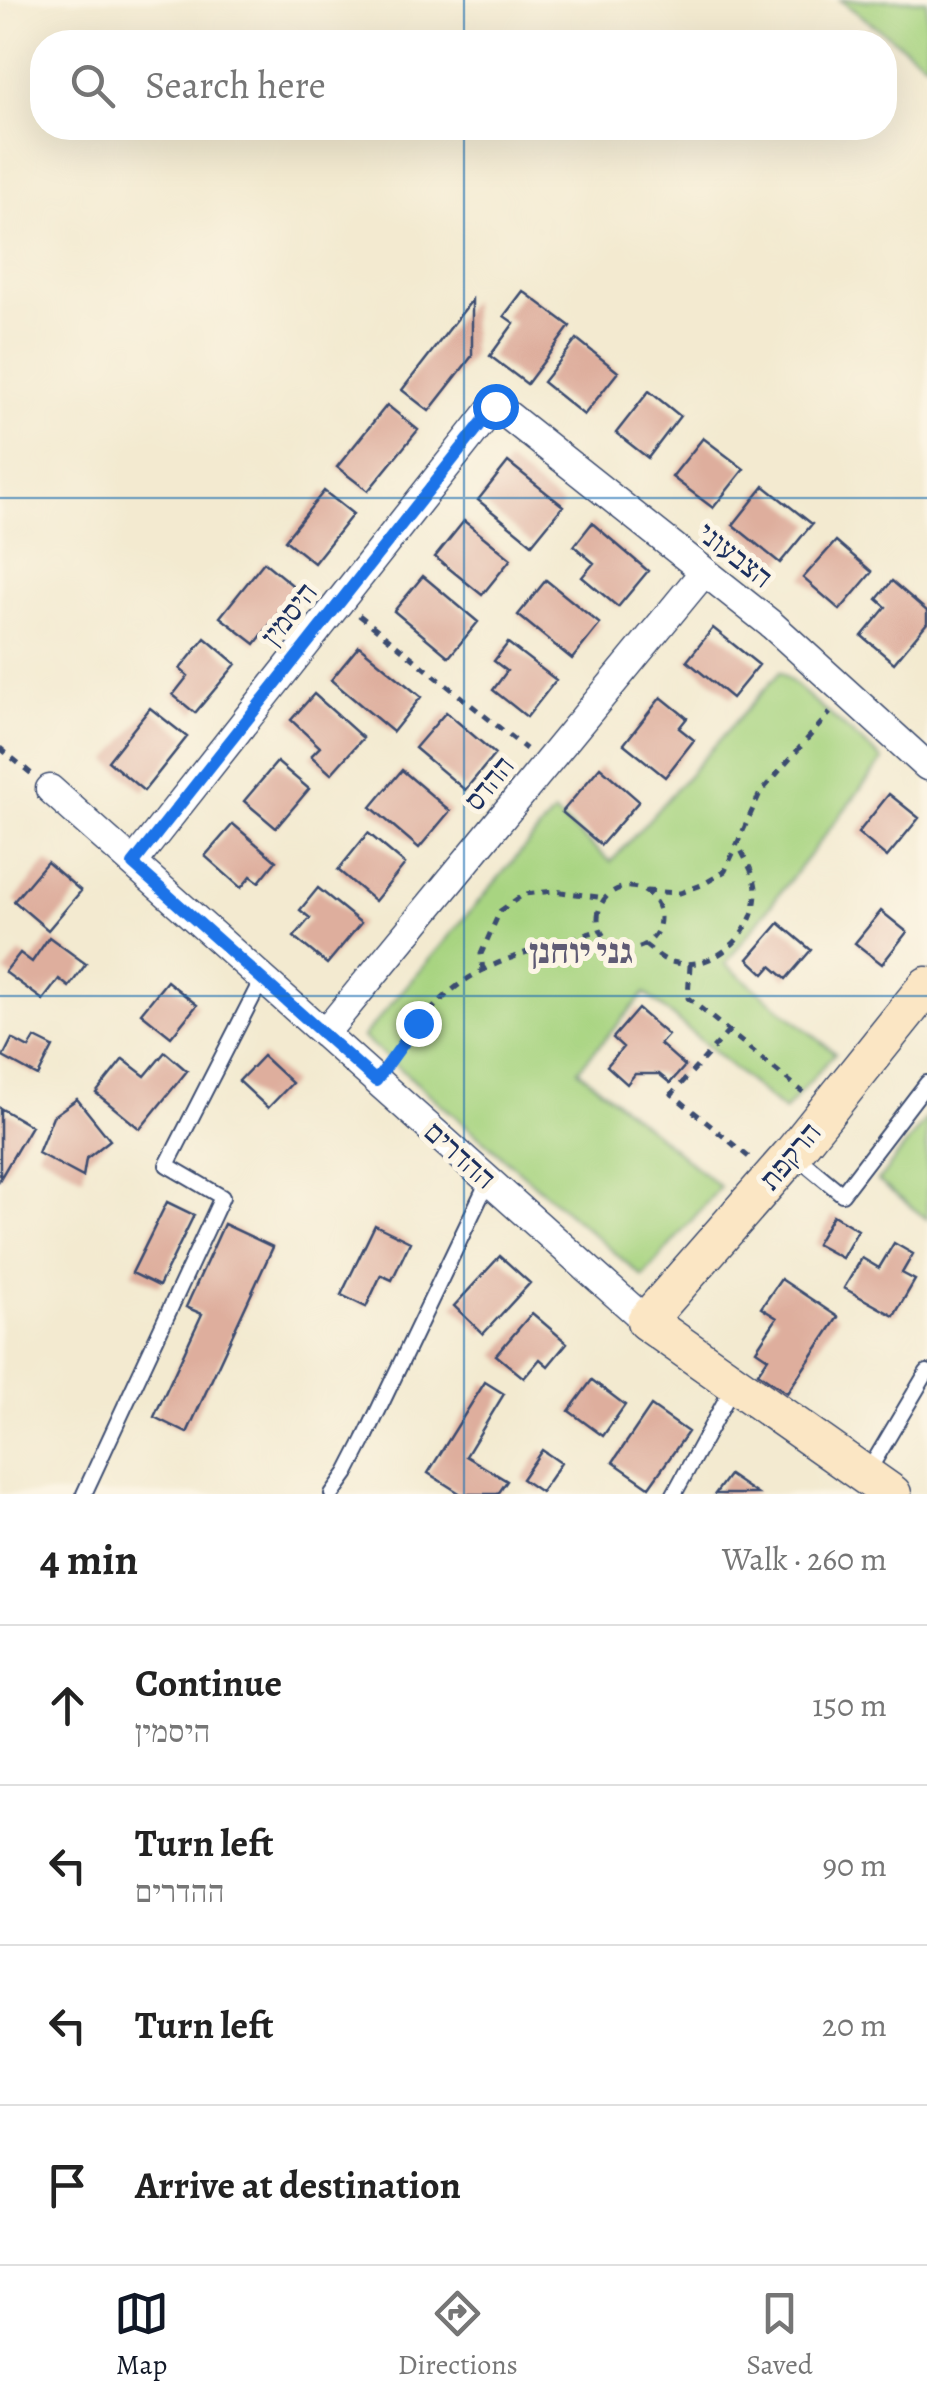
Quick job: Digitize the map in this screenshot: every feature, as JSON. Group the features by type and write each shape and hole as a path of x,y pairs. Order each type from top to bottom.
{"main road":[{"name":"הרקפת","path":"646,1321 827,1112 925,991"},
{"name":"ההדרים","path":"646,1321 879,1485"}],"street":[{"name":"הצבעוני","path":"495,406 772,625 927,766"},
{"name":"היסמין","path":"133,864 495,406"},
{"name":"ההדס","path":"324,1034 704,572"},
{"name":"ההדרים","path":"50,789 646,1321"}],"lane":[{"path":"84,1494 222,1196 167,1164 262,979"},
{"path":"782,1165 842,1194 927,1083"},
{"path":"332,1494 364,1440 488,1180"},
{"path":"879,1485 927,1372"},
{"path":"674,1494 734,1384"}],"path":[{"path":"341,600 546,764"},
{"path":"646,892 680,893 725,871 760,793 848,692"},
{"path":"0,748 50,789"},
{"path":"645,945 668,962 690,964 708,962 732,945 744,930 756,888 738,844"},
{"path":"624,887 646,892 654,899 660,920 658,930 645,945 635,949 614,946 605,939 597,919 604,898 624,887"},
{"path":"482,971 482,954 500,911 524,894 554,891 604,898"},
{"path":"376,1081 418,1023 472,975 600,930"},
{"path":"690,964 688,998 827,1112"},
{"path":"729,1031 672,1094 782,1165"}],"green space":[{"path":"840,0 927,0 927,64 897,42 897,30 881,30"},
{"path":"780,672 883,760 725,964 835,1053 784,1111 645,993 578,1070 720,1187 643,1277 363,1037 554,813 611,862"},
{"path":"927,1118 927,1219 878,1181"}],"building":[{"path":"523,291 570,326 527,384 490,356 514,323 504,316"},
{"path":"472,300 472,356 429,411 402,390"},
{"path":"577,339 618,372 584,415 543,382"},
{"path":"649,391 680,416 648,458 616,433"},
{"path":"387,405 418,430 368,491 337,467"},
{"path":"703,438 744,469 713,508 672,477"},
{"path":"508,462 563,506 532,544 478,500"},
{"path":"764,486 812,524 780,563 733,525"},
{"path":"324,491 353,514 314,563 285,540"},
{"path":"464,521 511,559 482,595 435,557"},
{"path":"592,523 648,571 618,607 582,577 594,563 574,546"},
{"path":"836,541 872,572 840,610 803,578"},
{"path":"264,562 297,589 255,644 220,617"},
{"path":"423,576 478,622 449,657 394,611"},
{"path":"546,580 600,624 572,659 518,615"},
{"path":"892,581 927,611 927,623 894,663 862,636 886,607 877,599"},
{"path":"713,628 759,665 732,698 687,661"},
{"path":"205,638 236,664 195,713 173,695 188,676 180,669"},
{"path":"508,643 556,680 527,717 493,690 507,671 494,661"},
{"path":"359,646 421,697 393,732 331,680"},
{"path":"314,694 363,738 331,774 311,756 320,747 291,720"},
{"path":"661,697 687,718 679,728 694,740 665,777 624,744"},
{"path":"150,708 187,737 144,791 108,761"},
{"path":"446,712 495,754 465,790 415,748"},
{"path":"277,762 309,789 276,828 244,801"},
{"path":"600,767 639,801 601,845 562,812"},
{"path":"402,770 450,811 419,848 371,807"},
{"path":"889,794 919,818 887,857 858,833"},
{"path":"233,824 276,861 259,882 251,876 241,888 205,856"},
{"path":"368,833 405,864 375,901 338,870"},
{"path":"47,862 81,891 48,930 14,901"},
{"path":"318,888 361,923 327,964 294,937 310,918 300,910"},
{"path":"881,911 907,932 882,964 855,943"},
{"path":"779,923 811,950 786,979 771,966 764,974 748,959"},
{"path":"49,937 86,964 69,987 59,979 43,1000 5,972 20,953 32,962"},
{"path":"167,981 197,1005 171,1037 141,1013"},
{"path":"638,1009 668,1035 660,1044 685,1066 670,1083 659,1074 635,1074 627,1084 607,1066 623,1047 613,1038"},
{"path":"35,1038 53,1047 38,1076 3,1057 12,1039 29,1048"},
{"path":"165,1052 187,1071 140,1129 96,1093 123,1059 145,1076"},
{"path":"263,1056 292,1083 268,1108 239,1081"},
{"path":"77,1099 110,1140 86,1159 83,1177 38,1153 53,1116"},
{"path":"0,1108 31,1126 0,1179"},
{"path":"167,1202 194,1215 159,1286 132,1273"},
{"path":"833,1215 858,1230 842,1258 816,1244"},
{"path":"224,1224 273,1247 187,1433 154,1417 202,1314 186,1307"},
{"path":"375,1225 410,1242 392,1280 381,1275 366,1307 341,1295"},
{"path":"894,1243 913,1254 902,1273 915,1280 894,1316 844,1288 862,1258 879,1268"},
{"path":"500,1256 530,1283 483,1334 454,1306"},
{"path":"781,1279 838,1317 787,1393 758,1373 768,1358 756,1350 777,1318 761,1308"},
{"path":"532,1313 567,1343 548,1366 540,1359 524,1378 496,1355"},
{"path":"592,1380 625,1405 603,1436 569,1411"},
{"path":"485,1382 504,1394 466,1456 507,1481 498,1494 461,1494 428,1473"},
{"path":"651,1406 688,1432 649,1487 613,1462"},
{"path":"542,1450 561,1463 541,1492 522,1479"},
{"path":"729,1475 757,1494 715,1494"}],"district":[{"name":"גני יוחנן","path":"581,951"}],"route":[{"path":"418,1023 376,1081 133,864 495,406"}]}
